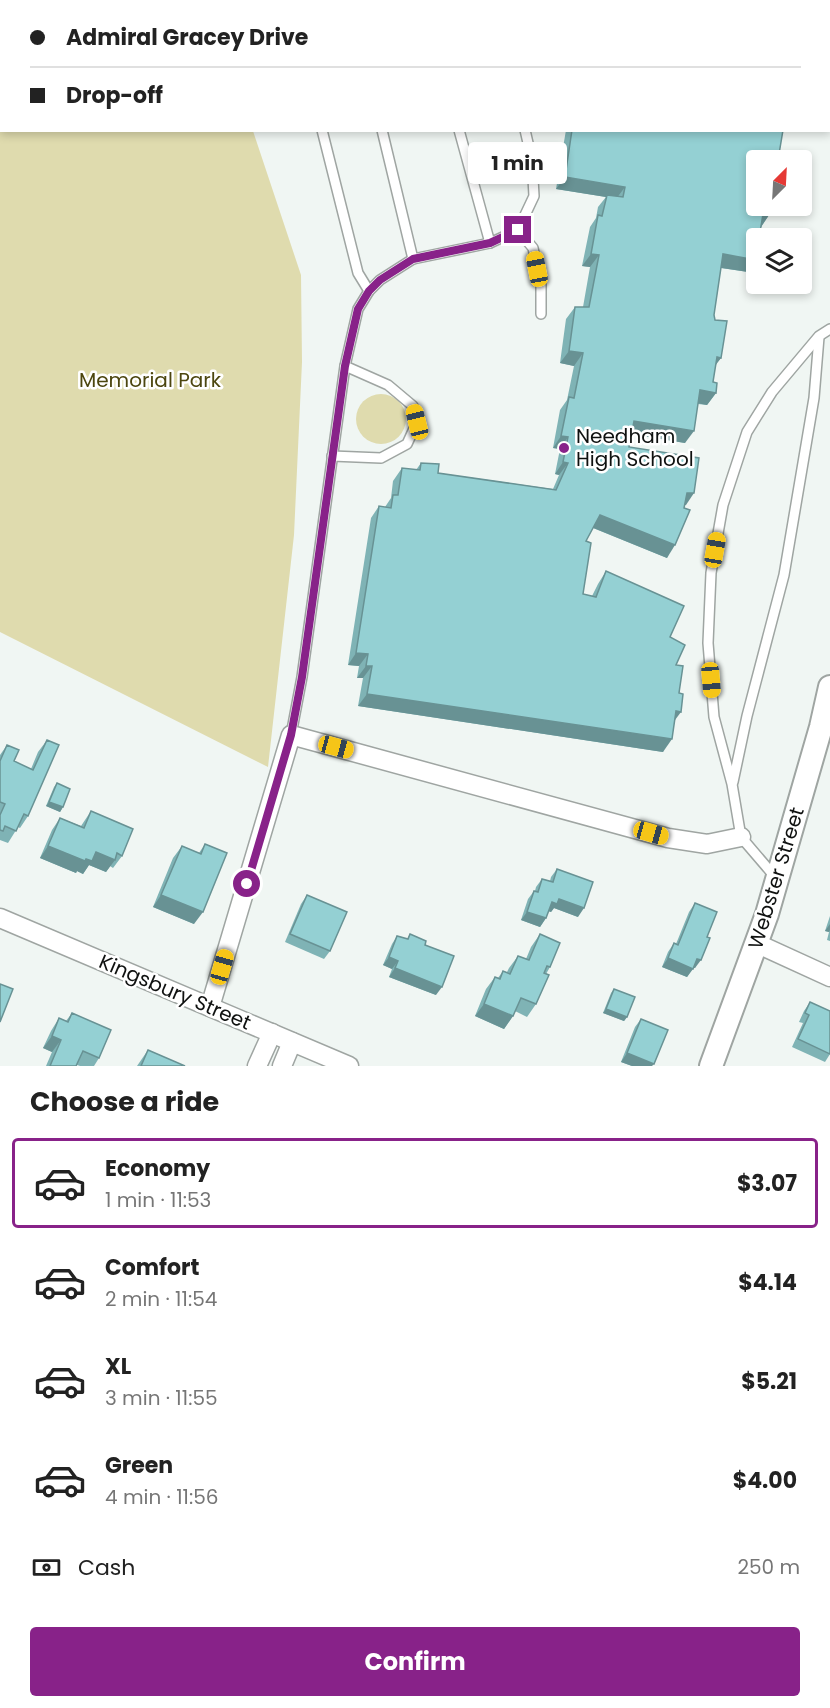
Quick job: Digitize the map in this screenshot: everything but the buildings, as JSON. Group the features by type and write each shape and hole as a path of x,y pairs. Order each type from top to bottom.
{"street":[{"name":"Webster Street","path":"711,1066 758,944 821,727 830,687"},
{"path":"210,1007 291,735 668,838 707,844 741,837"},
{"name":"Kingsbury Street","path":"0,918 350,1066"},
{"path":"758,944 830,977"},
{"path":"257,1066 272,1033"},
{"path":"282,1066 292,1042"}],"lane":[{"path":"323,132 358,273 369,291"},
{"path":"382,132 413,259"},
{"path":"460,132 490,243"},
{"path":"291,735 302,677 345,366 358,309 369,291 380,280 413,259 490,243 518,230 534,196 532,160 525,132"},
{"path":"518,230 533,248 541,285 541,314"},
{"path":"778,880 741,837 732,784 714,717 708,643 711,573 723,505 747,432 772,392 819,336 830,329"},
{"path":"732,784 747,716 784,575 814,398 819,336"},
{"path":"332,456 381,458 407,444 417,422 413,406 388,385 345,366"}],"green space":[{"name":"Memorial Park","path":"0,132 253,132 301,275 302,362 294,535 268,767 0,632"},
{"path":"381,394 399,401 406,419 399,437 381,444 363,437 356,419 363,401"}],"place":[{"name":"Needham High School","path":"564,448"}],"route":[{"path":"247,884 291,735 302,677 345,366 358,309 369,291 380,280 413,259 490,243 518,230"}]}
